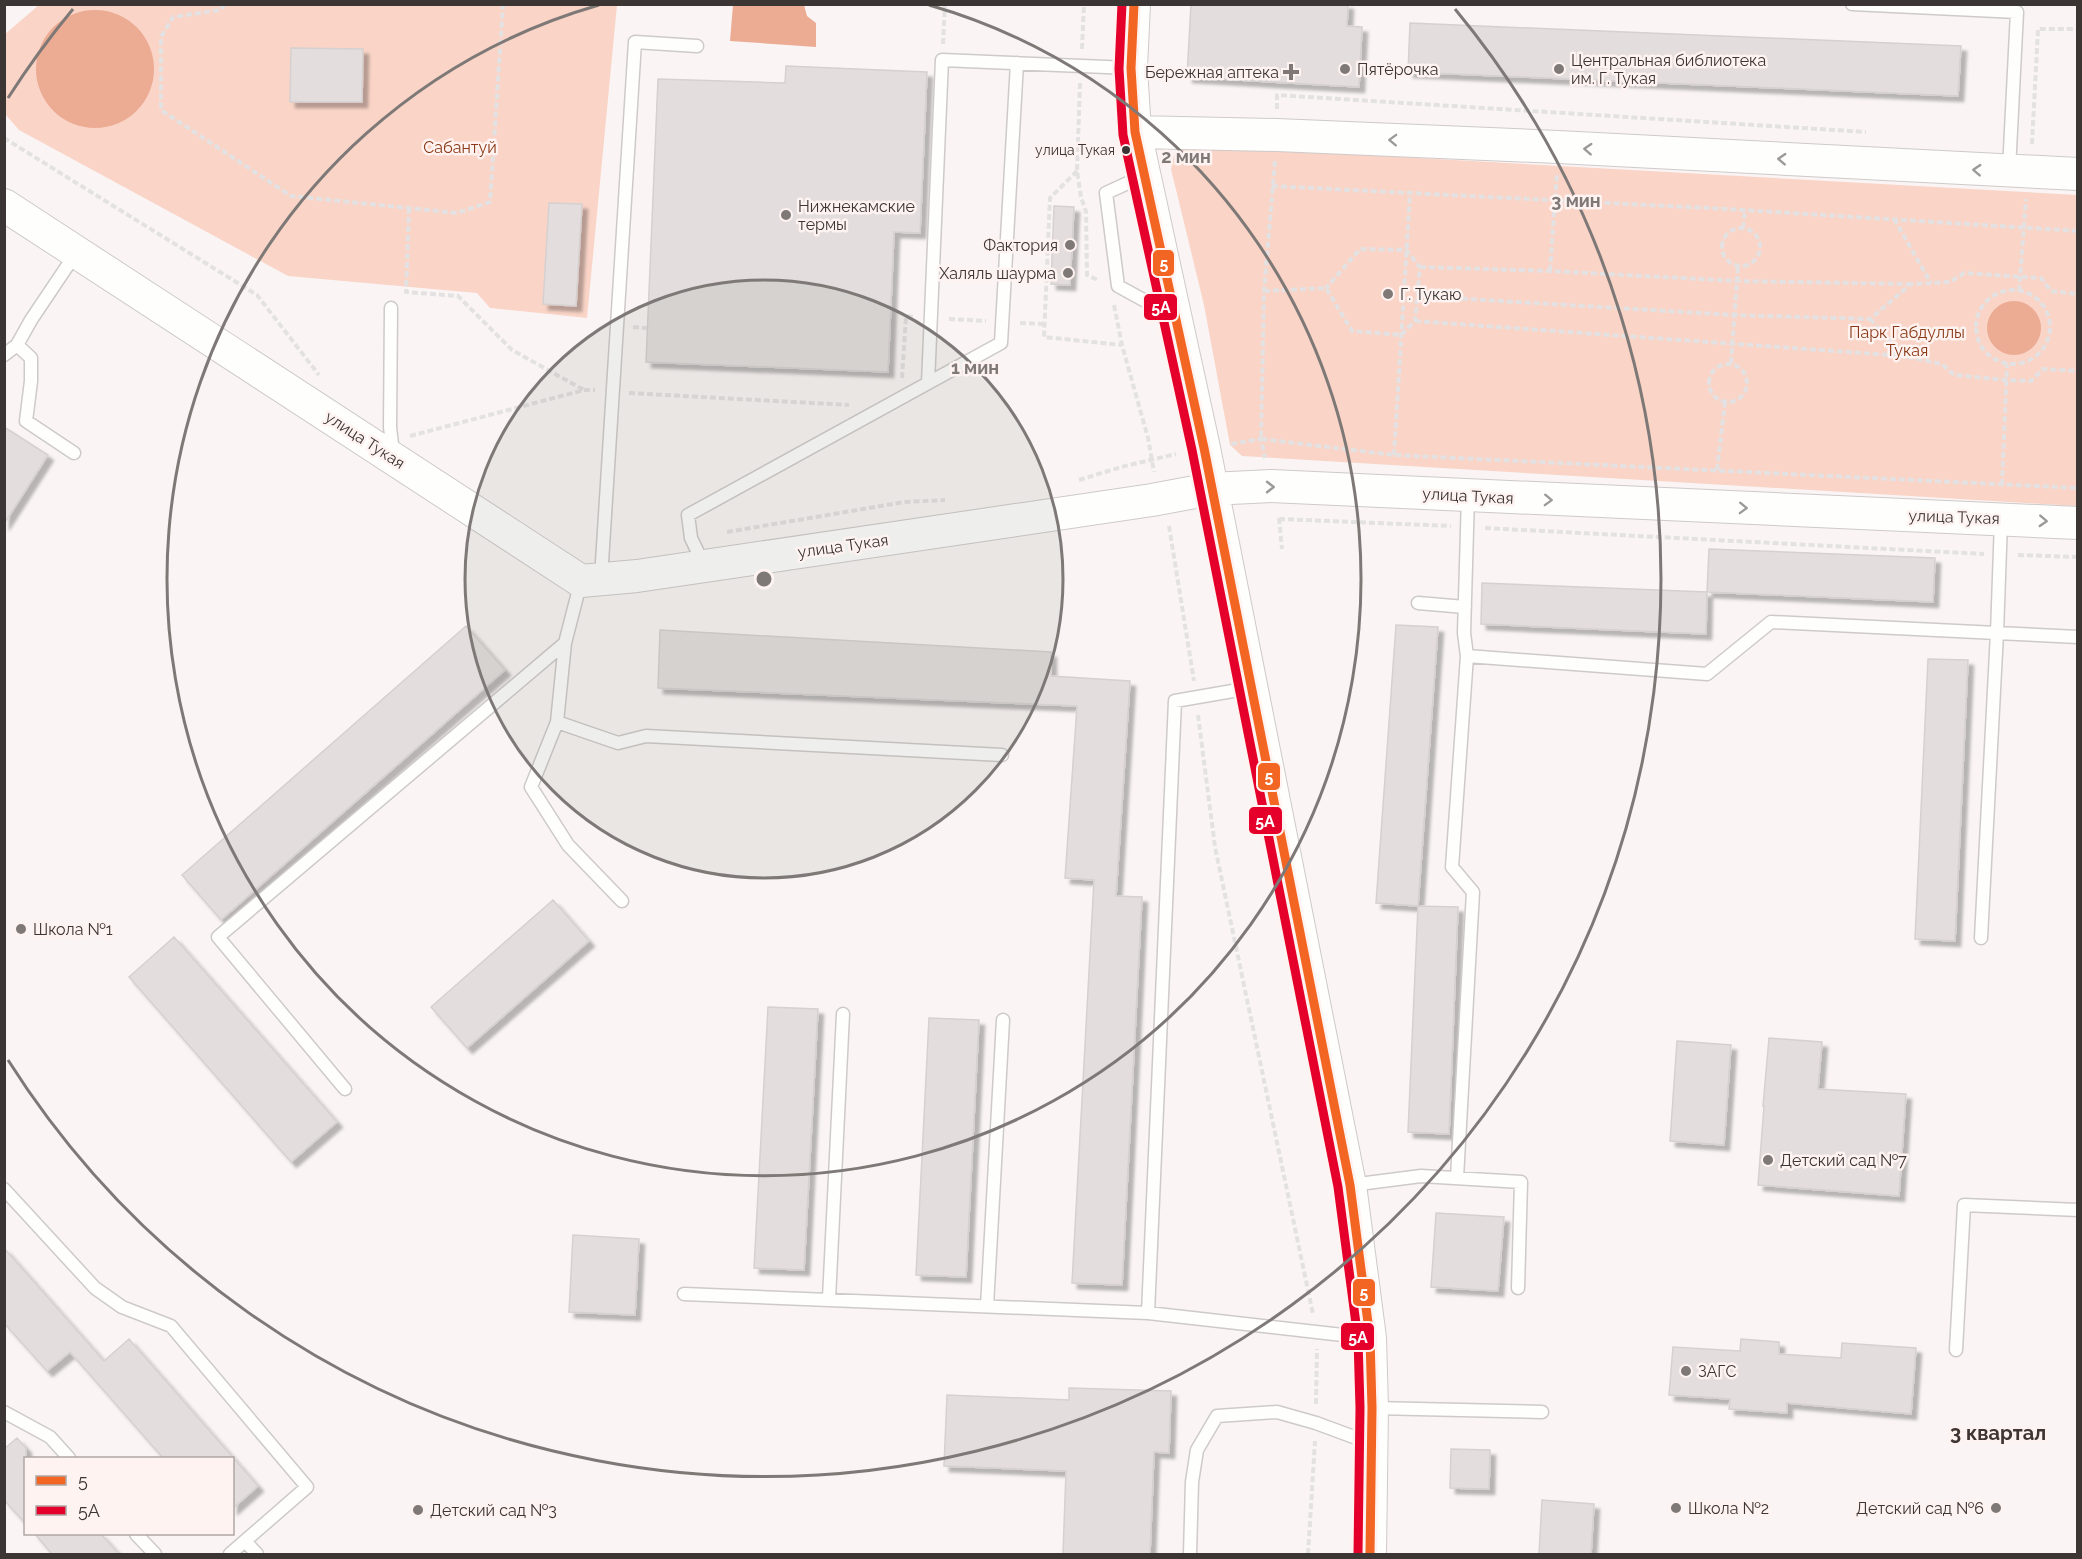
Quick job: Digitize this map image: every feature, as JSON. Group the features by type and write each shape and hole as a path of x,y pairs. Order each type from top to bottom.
{"street":[{"path":"1134,4 1131,68 1135,132 1211,489 1350,1185 1371,1338 1370,1554"},
{"path":"1135,132 1277,135 2016,162 2078,174"},
{"name":"улица Тукая","path":"4,205 394,460 591,580 637,576 1161,499 1211,489 1270,486 2078,523"}],"lane":[{"path":"1852,4 2020,8 2016,162"},
{"path":"622,901 568,845 531,787 557,722 565,643 591,580 612,392 635,42 697,46"},
{"path":"928,383 942,60 1131,68"},
{"path":"704,566 691,538 688,515 1001,343 1017,63"},
{"path":"1144,176 1106,194 1118,286 1174,316"},
{"path":"4,355 17,345 76,253"},
{"path":"391,308 390,427 394,460"},
{"path":"17,345 31,358 31,381 26,421 74,453"},
{"path":"1456,1178 1473,891 1452,867 1467,656 1464,633 1468,496"},
{"path":"1981,938 2001,519"},
{"path":"1418,603 1465,607"},
{"path":"1467,656 1707,674 1771,622 2078,637"},
{"path":"345,1089 218,938 565,643"},
{"path":"1148,1313 1175,701 1251,688"},
{"path":"557,722 618,743 646,736 1002,755"},
{"path":"829,1299 843,1014"},
{"path":"987,1306 1003,1020"},
{"path":"1350,1185 1421,1176 1521,1182 1518,1288"},
{"path":"4,1189 95,1288 122,1307 171,1326 307,1487 230,1554"},
{"path":"1956,1350 1964,1205 2078,1210"},
{"path":"684,1293 1148,1313 1371,1338"},
{"path":"1372,1408 1542,1412"},
{"path":"4,1412 50,1437 68,1457"},
{"path":"1190,1554 1192,1482 1197,1450 1217,1416 1277,1412 1316,1423 1371,1444"},
{"path":"138,1535 155,1554"},
{"path":"245,1541 257,1554"}],"path":[{"path":"225,4 220,10 173,17 161,37 160,110 291,196 457,213 490,202 503,4"},
{"path":"942,60 945,4"},
{"path":"1084,4 1077,171 1086,212 1087,275 1102,282"},
{"path":"2019,291 2024,227 2016,162 2032,143 2038,29 2078,29"},
{"path":"1870,133 1277,95 1277,135 1264,291 1261,439 1394,455 2078,488"},
{"path":"1551,271 1559,112"},
{"path":"4,138 257,295 322,378"},
{"path":"1077,171 1050,198 1044,337 1122,345"},
{"path":"1272,186 2078,231"},
{"path":"1394,455 1410,194"},
{"path":"409,208 406,292 458,296 512,351 584,390"},
{"path":"1743,228 1745,211"},
{"path":"1894,219 1931,283"},
{"path":"1743,228 1751,230 1756,236 1760,242 1760,250 1752,263 1738,266 1725,259 1721,244 1729,232 1743,228"},
{"path":"1264,291 1326,288 1360,249 1406,250 1420,267 1415,321 1401,335 1352,331 1326,288"},
{"path":"1731,363 1730,345 1738,266"},
{"path":"1420,267 1551,271 1736,281 1911,284 1950,282 1964,273 2041,278 2051,291 2078,294"},
{"path":"1417,296 1734,315 1870,319 1911,284"},
{"path":"2004,291 2019,291 2032,296 2043,305 2049,318 2050,333 2045,346 2035,357 2022,363 2007,364 1994,359 1983,350 1977,336 1976,322 1981,308 1991,297 2004,291"},
{"path":"1112,296 1120,325 1122,345 1148,438 1150,459 1168,519 1197,697 1215,847 1317,1332 1316,1423 1308,1554"},
{"path":"902,385 906,316 1044,324"},
{"path":"1870,319 1904,356"},
{"path":"1415,321 1904,356 1942,364 1954,375 2006,380 2031,381 2043,369 2078,371"},
{"path":"1731,363 1743,371 1747,378 1747,386 1740,398 1733,402 1725,402 1718,400 1712,394 1708,380 1716,367 1731,363"},
{"path":"2002,485 2007,364"},
{"path":"390,427 405,437 584,390 852,405"},
{"path":"1717,470 1725,402"},
{"path":"1279,519 2078,557"}],"green space":[{"name":"Сабантуй","path":"40,4 617,5 587,318 490,308 477,293 288,276 19,130 5,114 4,35"},
{"name":"Парк Габдуллы Тукая","path":"1185,145 2077,195 2077,506 1242,456 1230,445 1204,305 1171,169 1174,155"}],"shaded area":[{"path":"733,5 804,5 807,16 816,23 816,47 730,41"},
{"path":"95,10 118,14 137,27 150,46 154,69 150,92 137,111 118,124 95,128 72,124 53,111 40,92 36,69 40,46 53,27 72,14"},
{"path":"2014,301 2024,303 2033,309 2039,318 2041,328 2039,338 2033,347 2024,353 2014,355 2004,353 1995,347 1989,338 1987,328 1989,318 1995,309 2004,303"}],"building":[{"path":"1191,4 1348,4 1347,26 1362,27 1359,87 1187,77"},
{"path":"1410,23 1961,46 1958,96 1408,72"},
{"path":"291,48 363,49 362,102 290,102"},
{"name":"Нижнекамские термы","path":"786,66 927,72 920,233 894,232 888,372 646,362 658,79 785,83"},
{"path":"549,203 582,204 576,306 543,304"},
{"path":"1054,206 1074,207 1070,285 1051,284"},
{"path":"4,427 48,455 4,524"},
{"path":"1709,549 1935,558 1933,602 1707,592"},
{"path":"1482,583 1707,592 1706,634 1481,624"},
{"path":"1396,625 1438,627 1418,906 1376,903"},
{"path":"466,626 505,670 221,920 182,875"},
{"path":"660,630 1051,652 1051,676 1130,681 1116,896 1142,897 1122,1285 1072,1283 1094,880 1065,878 1077,706 658,688"},
{"path":"1928,659 1968,660 1955,941 1915,939"},
{"path":"553,900 589,941 467,1048 431,1007"},
{"path":"1418,906 1458,907 1449,1134 1408,1132"},
{"path":"174,937 337,1122 291,1162 129,977"},
{"path":"768,1007 818,1009 804,1270 754,1268"},
{"path":"929,1018 979,1020 966,1277 916,1275"},
{"path":"1769,1038 1822,1042 1818,1089 1906,1094 1899,1196 1758,1185"},
{"path":"1677,1041 1731,1045 1724,1145 1670,1141"},
{"path":"1436,1213 1504,1217 1498,1291 1431,1287"},
{"path":"573,1235 639,1239 635,1315 569,1312"},
{"path":"4,1248 104,1361 129,1339 233,1457 162,1457 70,1352 47,1371 4,1323"},
{"path":"1741,1339 1779,1342 1779,1354 1841,1358 1842,1343 1916,1348 1911,1414 1787,1403 1787,1413 1729,1409 1730,1399 1669,1395 1673,1347 1740,1351"},
{"path":"1069,1388 1171,1391 1169,1453 1154,1452 1150,1554 1063,1554 1066,1471 944,1466 947,1395 1069,1400"},
{"path":"17,1438 26,1448 24,1522 4,1500 4,1449"},
{"path":"1451,1449 1490,1450 1489,1489 1450,1488"},
{"path":"234,1459 258,1486 234,1507"},
{"path":"1542,1500 1594,1504 1591,1554 1539,1554"},
{"path":"36,1535 102,1535 119,1554 52,1554"}],"transit line":[{"name":"5А","path":"1122,4 1119,69 1123,135 1192,450 1338,1187 1358,1339 1360,1408 1358,1554"},
{"name":"5","path":"1134,4 1131,68 1135,132 1204,448 1350,1185 1370,1338 1372,1408 1370,1554"}],"place":[{"name":"Пятёрочка","path":"1345,69"},
{"name":"Центральная библиотека им. Г. Тукая","path":"1559,69"},
{"name":"Бережная аптека","path":"1291,72"},
{"name":"улица Тукая","path":"1126,150"},
{"name":"Нижнекамские термы","path":"786,215"},
{"name":"Фактория","path":"1070,245"},
{"name":"Халяль шаурма","path":"1068,273"},
{"name":"Г. Тукаю","path":"1388,294"},
{"name":"Школа №1","path":"21,929"},
{"name":"Детский сад №7","path":"1768,1160"},
{"name":"ЗАГС","path":"1686,1371"},
{"name":"Школа №2","path":"1676,1508"},
{"name":"Детский сад №6","path":"1996,1508"},
{"name":"Детский сад №3","path":"418,1510"}],"district":[{"name":"3 квартал","path":"1998,1433"}]}
